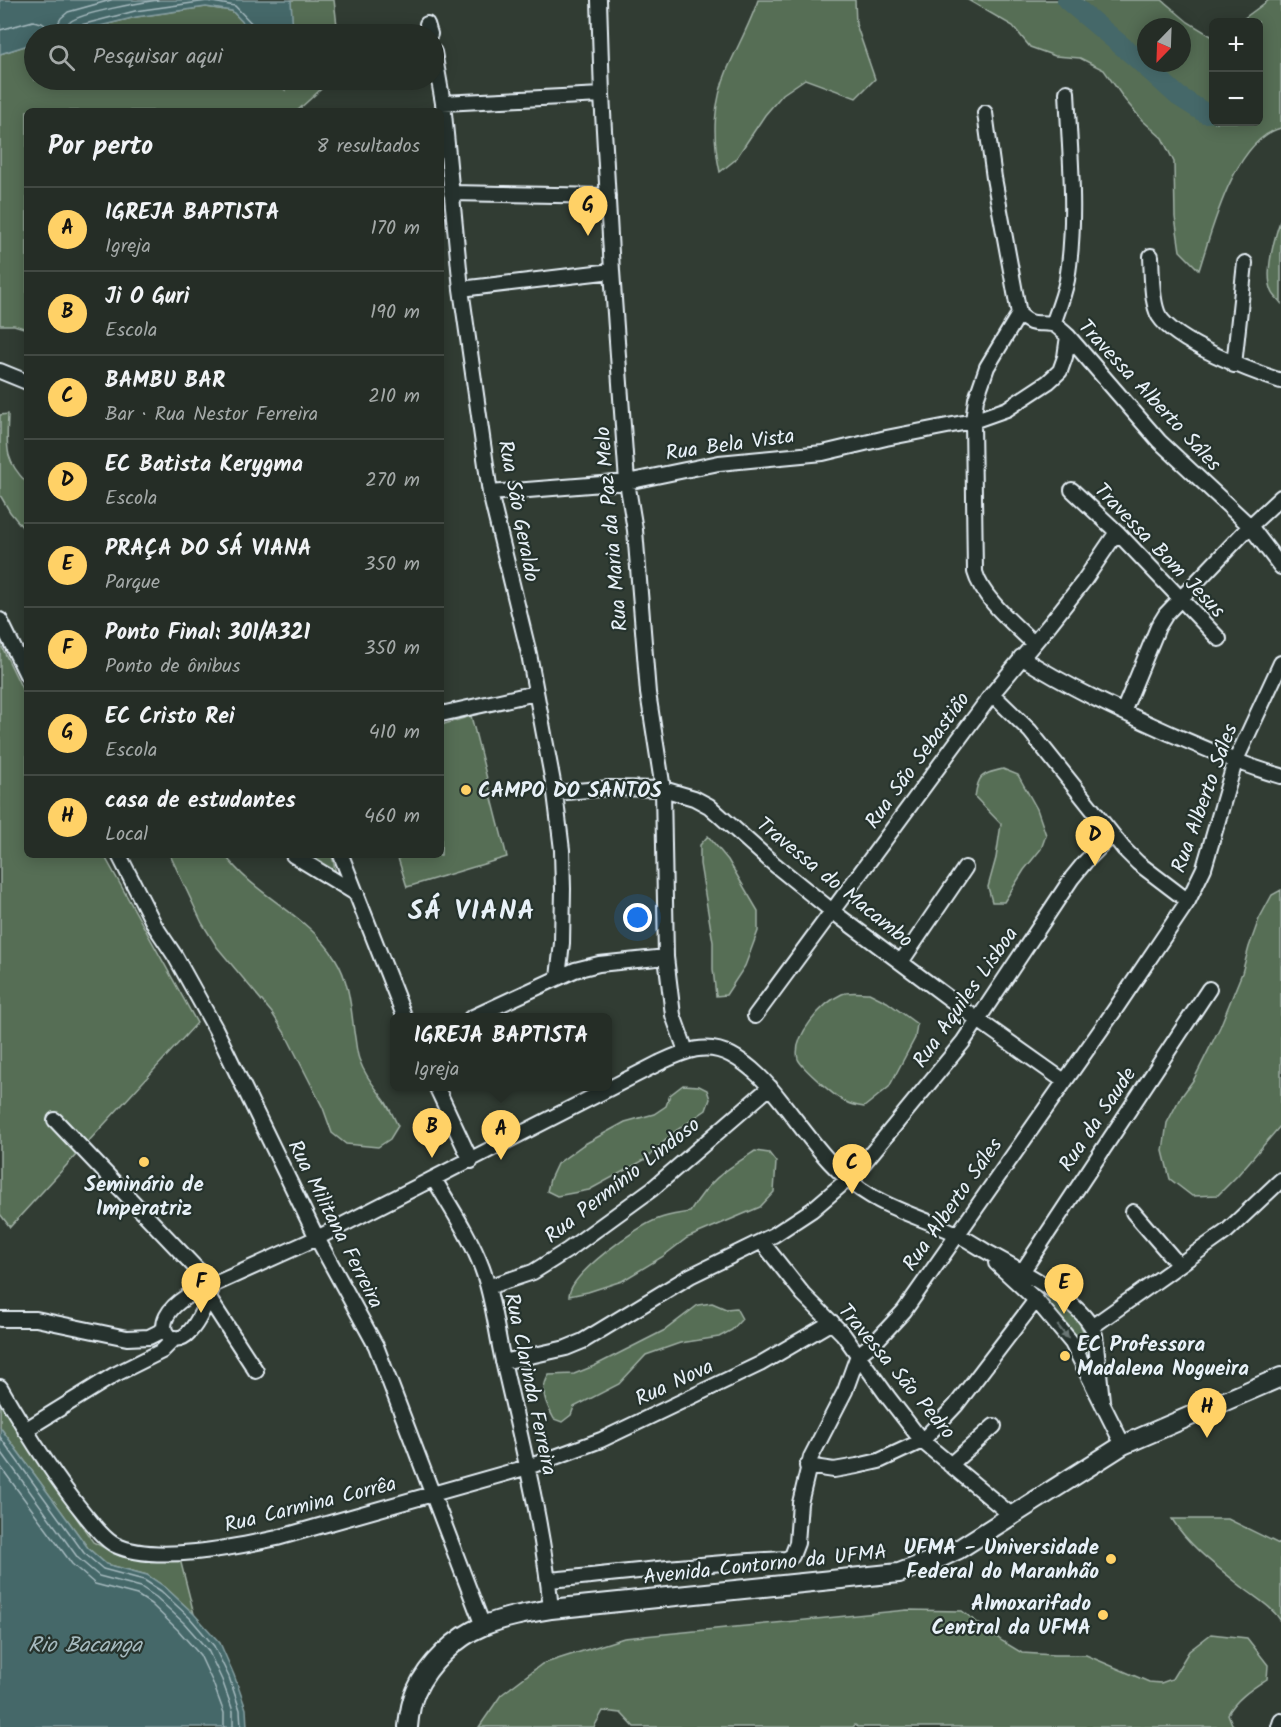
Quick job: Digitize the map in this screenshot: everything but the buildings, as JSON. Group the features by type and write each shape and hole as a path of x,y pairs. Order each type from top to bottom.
{"main road":[{"name":"Avenida Contorno da UFMA","path":"408,1727 414,1698 426,1675 461,1639 483,1626 551,1609 900,1572 959,1549 1123,1445 1281,1377"}],"street":[{"name":"Rua Maria da Paz Melo","path":"599,0 612,271 627,482 635,530 648,693 663,789 666,957 673,1015 686,1051"},
{"name":"Rua São Geraldo","path":"441,90 443,108"},
{"path":"1053,324 1066,283 1071,241 1072,202 1066,92"},
{"path":"443,103 602,95"},
{"path":"985,113 994,178 1019,314 987,367 976,399 973,421 975,572 978,583 987,595 1033,643"},
{"name":"Rua São Geraldo","path":"444,114 461,289 490,493 529,654 555,793 563,889 562,944 558,977"},
{"path":"451,193 608,195"},
{"path":"1151,256 1155,306 1159,316 1170,328 1234,364 1281,381"},
{"path":"1234,364 1245,263"},
{"path":"461,289 612,271"},
{"name":"Travessa Alberto Sáles","path":"1019,314 1036,324 1053,324 1068,336 1159,441 1250,526 1281,567"},
{"name":"Rua Bela Vista","path":"490,493 627,482 719,463 823,453 973,421 1007,409 1048,382 1060,371 1068,336"},
{"path":"0,371 24,380"},
{"name":"Travessa Bom Jesus","path":"1072,490 1117,532 1219,639"},
{"path":"1123,712 1158,627 1166,614 1281,497"},
{"name":"Rua São Sebastião","path":"755,1016 992,694 1083,582 1117,532"},
{"path":"0,620 24,669"},
{"path":"1021,657 1061,682 1123,712 1235,762 1281,776"},
{"name":"Rua Alberto Sáles","path":"858,1355 877,1340 904,1311 1188,901 1204,868 1235,762 1281,663"},
{"path":"444,713 536,693"},
{"path":"992,694 1030,731 1112,835 1138,863 1188,901"},
{"name":"Travessa do Macambo","path":"555,793 610,788 663,789 694,798 709,806 774,864 832,911 1064,1081"},
{"name":"Rua Aquiles Lisboa","path":"503,1362 574,1345 690,1276 762,1242 812,1210 847,1180 927,1087 978,1020 1072,878 1084,862 1112,835"},
{"name":"Rua Militana Ferreira","path":"121,858 155,926 175,956 215,1028 317,1238 376,1346 483,1626"},
{"path":"297,858 357,894"},
{"path":"342,858 403,1013"},
{"path":"901,962 965,868"},
{"path":"480,1013 574,970 599,963 666,957"},
{"name":"Rua da Saude","path":"1022,1272 1209,989"},
{"path":"612,1087 686,1051 711,1047 745,1063 770,1087 822,1153 847,1180 882,1203 956,1234 1050,1288 1079,1310 1093,1326 1102,1401"},
{"name":"Rua Permínio Lindoso","path":"488,1287 533,1272 568,1250 652,1189 770,1087"},
{"path":"438,1091 471,1161"},
{"path":"25,1430 114,1375 162,1351 169,1334 166,1317 176,1303 192,1294 211,1292 604,1091"},
{"path":"55,1119 211,1292 256,1371"},
{"name":"Rua Clarinda Ferreira","path":"434,1179 473,1245 488,1287 528,1467 551,1609"},
{"path":"1093,1326 1227,1231 1281,1180"},
{"path":"1133,1212 1178,1264"},
{"name":"Travessa São Pedro","path":"762,1242 803,1294 843,1334 922,1441 1011,1515"},
{"path":"976,1246 1036,1300 1072,1343 1123,1445"},
{"path":"0,1319 36,1319 127,1338 169,1334 180,1338 189,1333 195,1325 211,1292"},
{"path":"807,1466 834,1470 857,1466 887,1458 922,1441 956,1405 1036,1300"},
{"name":"Rua Nova","path":"528,1467 601,1440 673,1406 760,1364 832,1322"},
{"path":"548,1580 789,1558 795,1551 797,1543 800,1503 807,1466 845,1391 858,1355"},
{"name":"Rua Carmina Corrêa","path":"0,1387 25,1430 65,1490 113,1544 140,1553 182,1552 241,1546 341,1521 528,1467"},
{"path":"950,1465 994,1426"},
{"path":"1279,1727 1281,1722"}],"green space":[{"path":"291,0 334,0 337,24 292,24"},
{"path":"758,0 855,0 856,24 875,79 856,98 805,79 783,94 765,115 735,160 720,172 715,133 719,94"},
{"path":"968,0 1162,0 1183,18 1137,18 1137,72 1191,72 1191,24 1209,35 1209,126 1263,126 1263,18 1244,18 1269,0 1281,0 1281,128 1265,136 1250,150 1238,168 1218,211 1199,270 1180,251 1175,217 1174,162 1162,138 1142,120 1104,70 1080,58 1055,56 1030,47 1013,26"},
{"path":"206,7 232,11 244,24 108,24 136,17"},
{"path":"24,46 24,90 320,90 300,108 24,108 24,328 0,325 0,54"},
{"path":"1281,218 1281,303 1273,292 1269,275 1271,254"},
{"path":"8,414 8,452 14,467 24,480 24,529 0,495 0,415"},
{"path":"0,643 24,693 24,858 106,858 197,1023 10,1227 0,1214"},
{"name":"CAMPO DO SANTOS","path":"471,716 507,857 407,887 398,858 444,858 444,724"},
{"path":"1003,769 1018,775 1037,809 1046,835 1041,849 1024,870 1004,902 992,902 988,887 996,858 1001,824 975,797 979,780 985,774"},
{"path":"708,836 728,860 758,911 758,931 745,966 726,995 716,996 713,942 700,864 700,845"},
{"path":"171,858 228,858 251,882 296,917 324,943 340,966 346,984 361,1065 387,1104 398,1126 390,1139 378,1147 346,1144 332,1133 323,1108 286,1035 272,1013 217,947 202,923"},
{"path":"305,858 333,858 339,888"},
{"path":"1281,890 1281,1125 1218,1195 1192,1196 1170,1179 1163,1151 1167,1123 1179,1100 1194,1079 1220,1027 1242,973 1259,919 1272,895"},
{"path":"852,992 869,993 887,1002 917,1024 915,1038 889,1087 864,1107 841,1100 828,1089 801,1063 797,1050 810,1022 834,998"},
{"path":"683,1085 699,1086 707,1090 710,1099 706,1110 674,1132 646,1159 589,1190 557,1196 547,1191 557,1164 583,1145 625,1122 654,1114 666,1106 670,1095"},
{"path":"755,1151 769,1153 776,1162 774,1192 760,1207 687,1238 662,1257 622,1281 569,1296 580,1276 606,1252 648,1223 666,1216 690,1212 704,1191 718,1177"},
{"path":"1026,1280 1060,1302 1076,1318 1082,1328 1089,1356 1024,1282"},
{"path":"712,1303 726,1309 736,1308 742,1319 732,1330 719,1337 680,1343 646,1355 619,1384 574,1407 571,1415 562,1422 554,1419 544,1392 549,1375 574,1374 594,1366 665,1330 698,1305"},
{"path":"0,1402 93,1542 120,1556 152,1561 180,1559 194,1614 165,1587 147,1575 106,1564 88,1548 0,1427"},
{"path":"1172,1519 1228,1519 1281,1545 1281,1621 1269,1608 1196,1549"},
{"path":"907,1610 962,1611 1022,1653 1086,1655 1149,1682 1161,1683 1172,1679 1189,1651 1211,1634 1247,1638 1268,1665 1267,1679 1245,1694 1228,1714 1232,1724 1236,1727 858,1727 855,1725 853,1727 634,1727 621,1713 603,1711 594,1727 479,1727 501,1695 542,1664 624,1638"}],"water":[{"path":"0,0 291,0 292,24 244,24 232,11 206,7 136,17 108,24 24,24 24,46 0,54"},
{"name":"Rio Bacanga","path":"0,1427 88,1548 106,1564 147,1575 165,1587 220,1643 246,1709 247,1727 0,1727"}],"waterway":[{"path":"1067,0 1178,96 1205,113 1209,113"}],"place":[{"name":"EC Cristo Rei","path":"588,236"},
{"name":"CAMPO DO SANTOS","path":"466,790"},
{"name":"EC Batista Kerygma","path":"1095,866"},
{"name":"Ji O Guri","path":"432,1158"},
{"name":"IGREJA BAPTISTA","path":"501,1160"},
{"name":"Seminário de Imperatriz","path":"144,1162"},
{"name":"BAMBU BAR","path":"852,1194"},
{"name":"Ponto Final: 301/A321","path":"201,1313"},
{"name":"PRAÇA DO SÁ VIANA","path":"1064,1314"},
{"name":"EC Professora Madalena Nogueira","path":"1065,1356"},
{"name":"casa de estudantes","path":"1207,1438"},
{"name":"UFMA - Universidade Federal do Maranhão","path":"1111,1559"},
{"name":"Almoxarifado Central da UFMA","path":"1103,1615"}],"district":[{"name":"SÁ VIANA","path":"472,910"}]}
